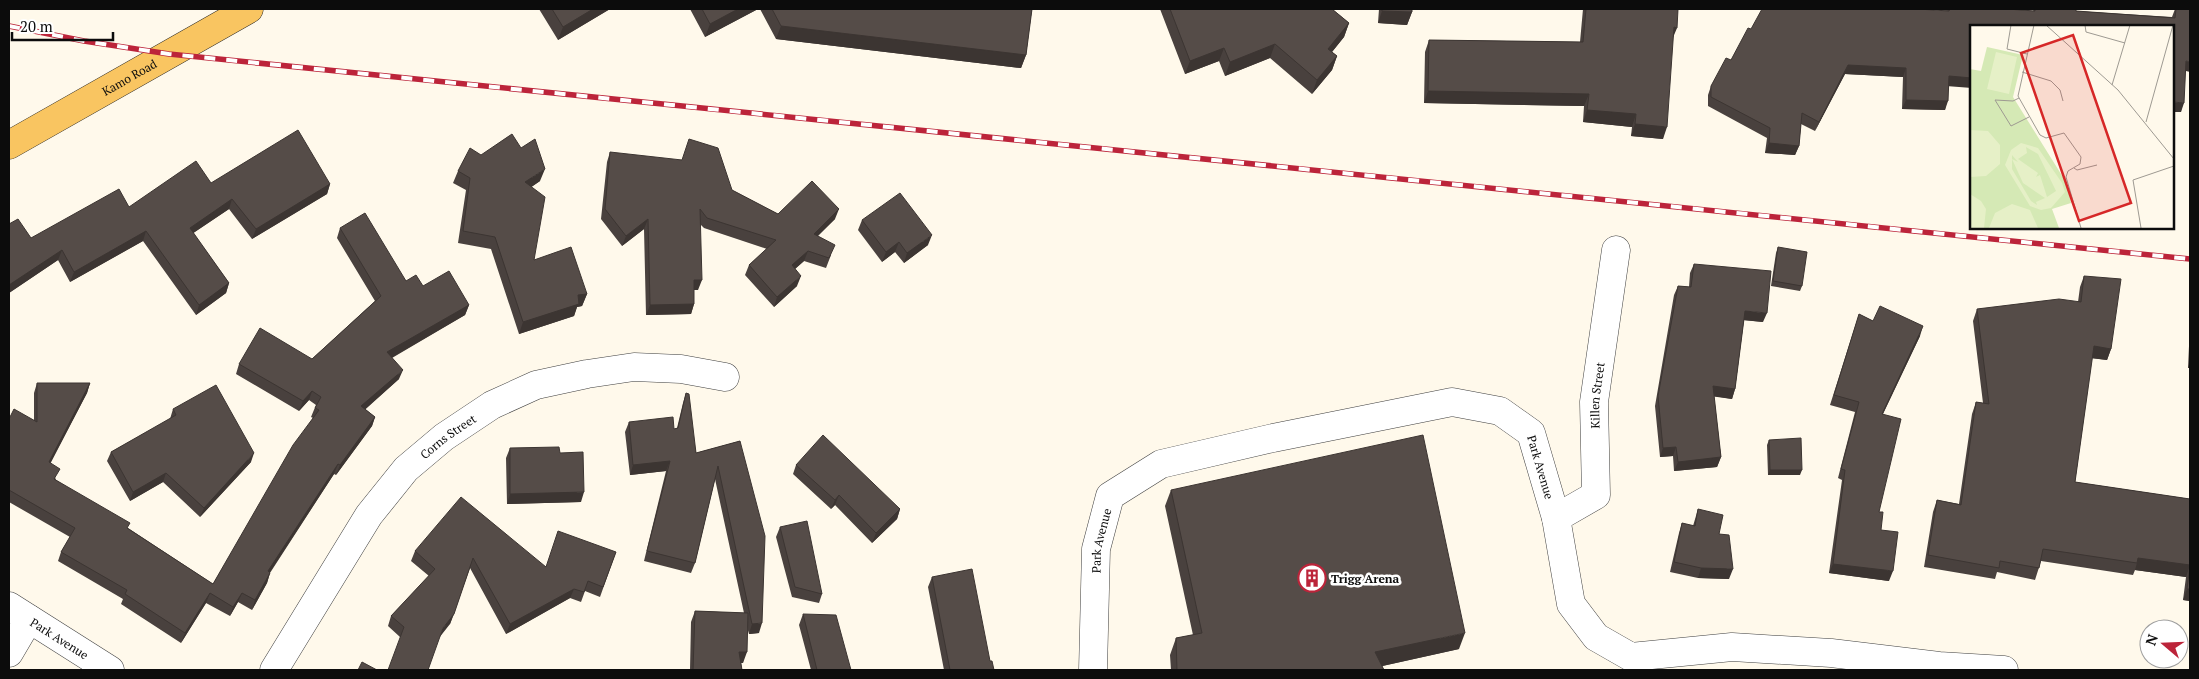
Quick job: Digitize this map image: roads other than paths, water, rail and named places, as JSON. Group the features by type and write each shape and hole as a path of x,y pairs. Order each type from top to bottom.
{"main road":[{"name":"Kamo Road","path":"9,146 249,9"}],"street":[{"name":"Killen Street","path":"1556,518 1596,495 1594,402 1616,250"},
{"name":"Corns Street","path":"274,670 369,515 406,469 444,437 492,405 536,385 587,374 634,367 681,369 725,377"},
{"name":"Park Avenue","path":"1093,670 1096,549 1110,496 1161,464 1273,438 1452,402 1500,411 1531,433 1556,518 1570,604 1596,637 1631,657 1732,648 1831,653 1939,666 2004,670"},
{"name":"Park Avenue","path":"19,613 110,670"},
{"path":"9,653 19,613"}],"railway":[{"path":"9,26 84,41 169,54 2190,259"}],"place":[{"name":"Trigg Arena","path":"1312,578"}]}
